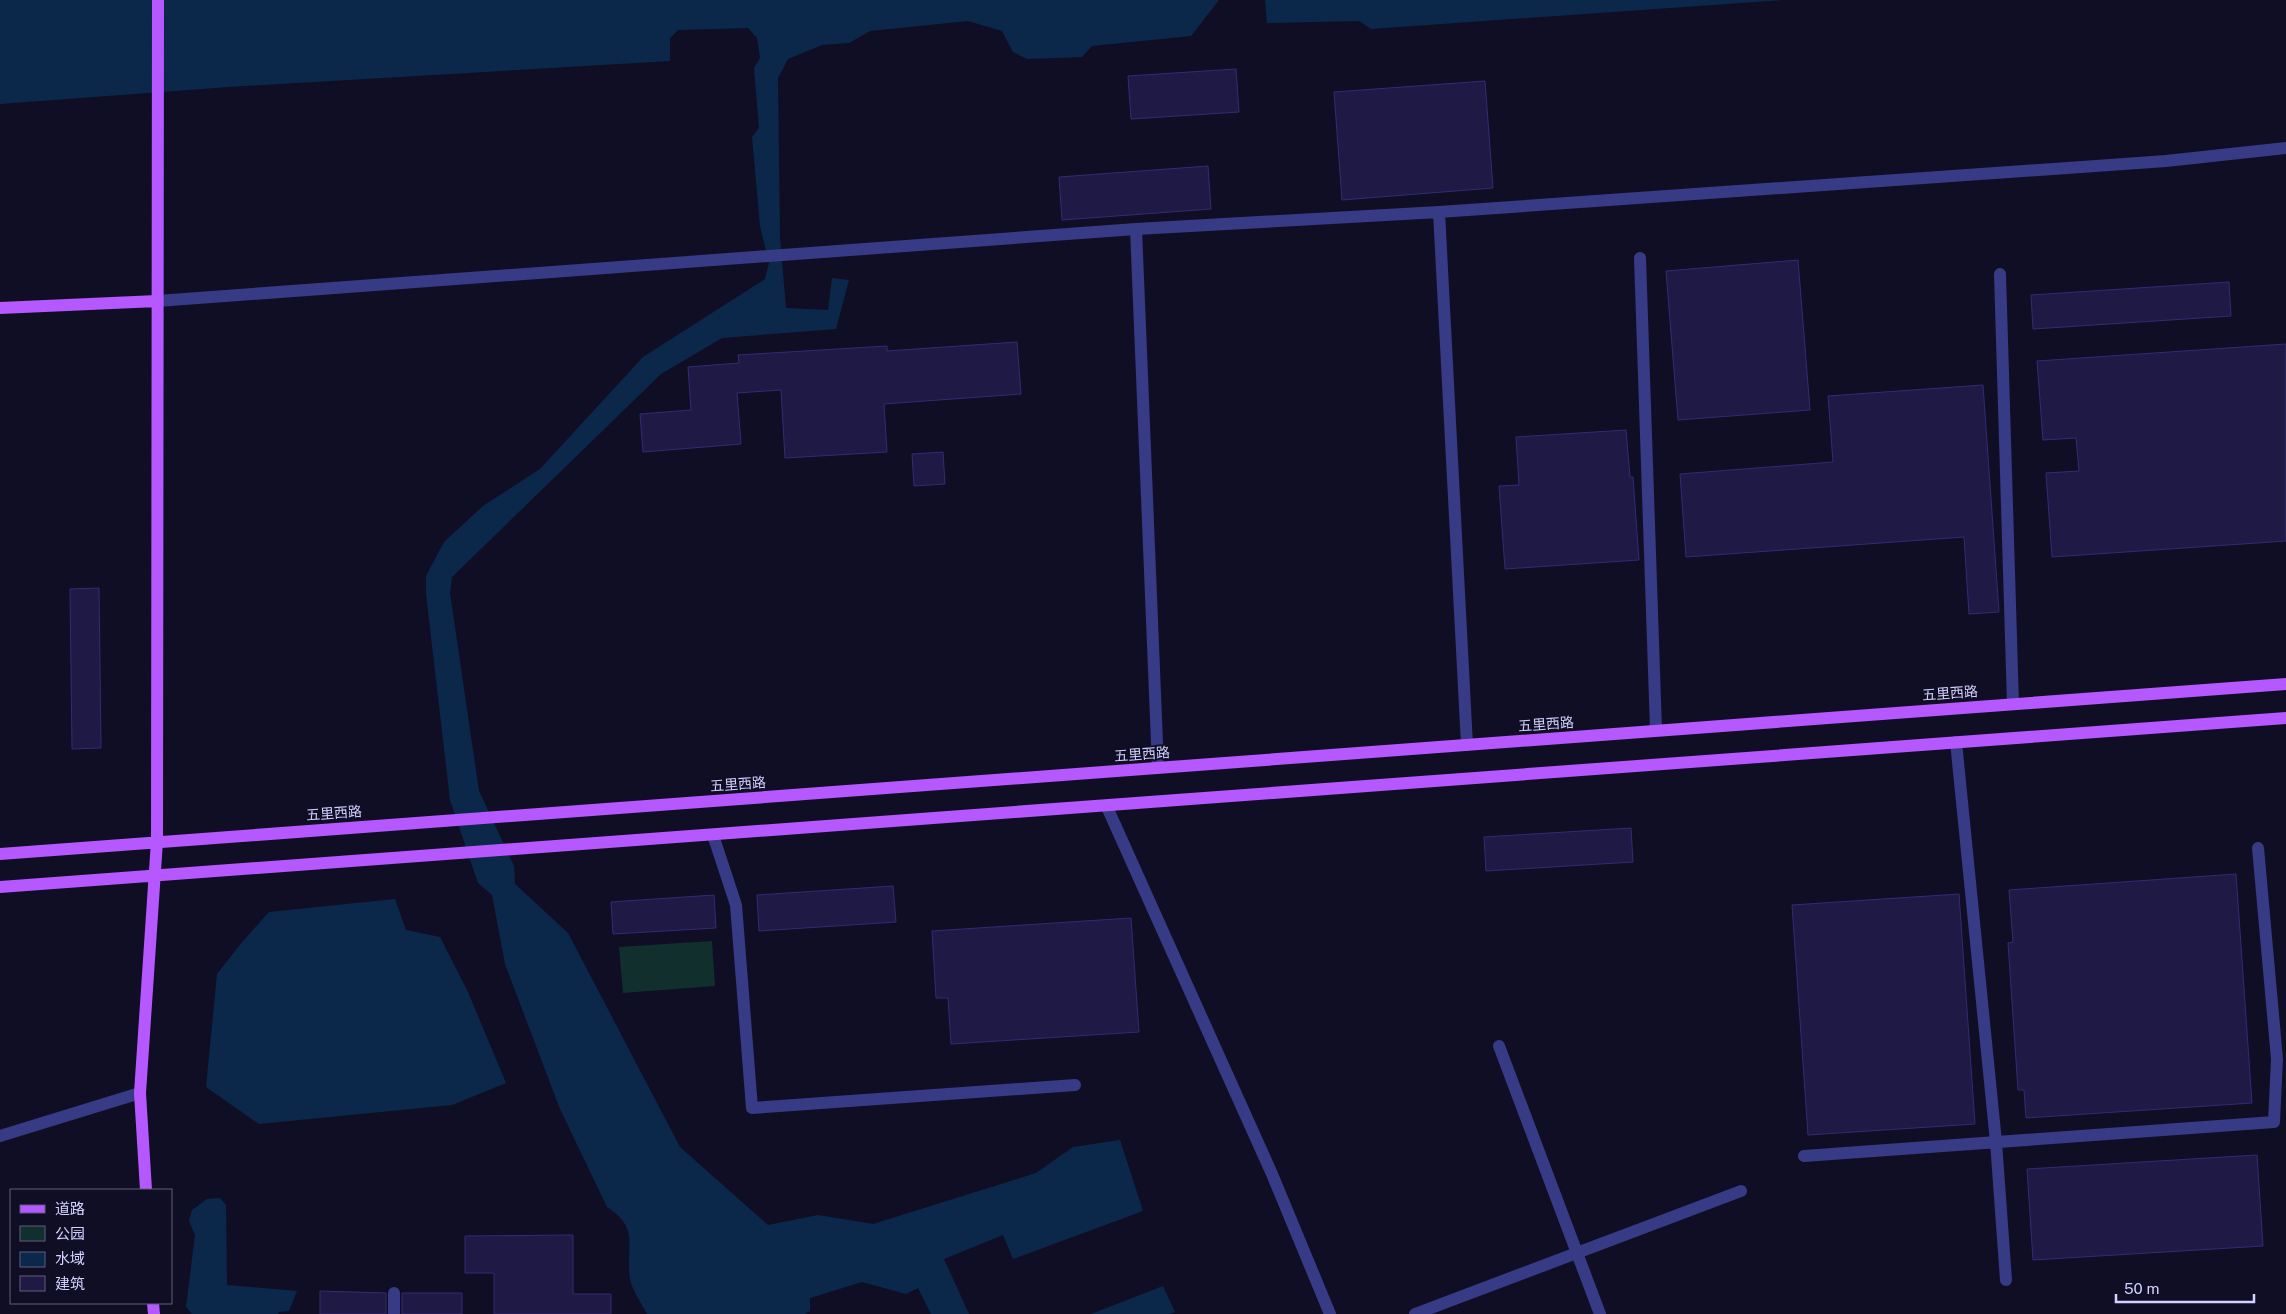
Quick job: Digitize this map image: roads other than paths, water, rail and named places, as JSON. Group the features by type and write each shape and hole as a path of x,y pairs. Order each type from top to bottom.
{"main road":[{"path":"146,1189 140,1093 157,841 158,0"},
{"path":"0,308 157,301"},
{"name":"五里西路","path":"0,854 2286,684"},
{"path":"0,887 1107,807 2286,718"}],"street":[{"path":"157,301 1136,229 1439,212 2166,161 2286,148"},
{"path":"1439,212 1467,744"},
{"path":"1136,229 1158,768"},
{"path":"1640,258 1656,730"},
{"path":"2000,274 2013,704"},
{"path":"1956,742 1996,1142 2006,1280"},
{"path":"1107,807 1272,1174 1330,1314"},
{"path":"713,834 736,905 752,1108 1075,1085"},
{"path":"1804,1156 2274,1122 2277,1059 2258,848"},
{"path":"1499,1046 1600,1314"},
{"path":"0,1136 140,1093"},
{"path":"1415,1314 1741,1191"},
{"path":"394,1293 394,1314"}],"water":[{"path":"0,0 1219,0 1191,36 1092,46 1082,57 1027,59 1013,52 1002,31 968,21 870,31 849,43 822,45 788,59 778,78 780,238 786,308 828,310 832,278 849,280 836,329 722,338 661,374 452,577 450,593 479,791 514,866 515,884 568,933 680,1147 768,1225 818,1215 873,1224 1036,1173 1073,1147 1120,1140 1143,1211 1013,1259 1003,1235 944,1259 969,1314 931,1314 918,1288 906,1294 862,1282 810,1298 810,1311 805,1314 647,1314 630,1279 628,1231 618,1215 607,1207 560,1109 505,964 492,895 478,883 450,800 426,594 426,576 444,542 483,506 540,469 643,357 765,279 769,263 760,226 752,137 759,128 754,68 760,58 757,38 748,28 678,30 670,38 670,61 228,87 0,104"},
{"path":"1265,0 1783,0 1371,29 1359,21 1267,23"},
{"path":"395,899 406,930 440,937 468,992 506,1083 452,1105 259,1124 206,1087 217,974 269,912"},
{"path":"220,1198 226,1205 227,1285 297,1291 289,1311 279,1312 278,1314 192,1314 186,1307 195,1235 189,1221 192,1210 207,1199"},
{"path":"1163,1286 1175,1312 1169,1314 1091,1314"}]}
